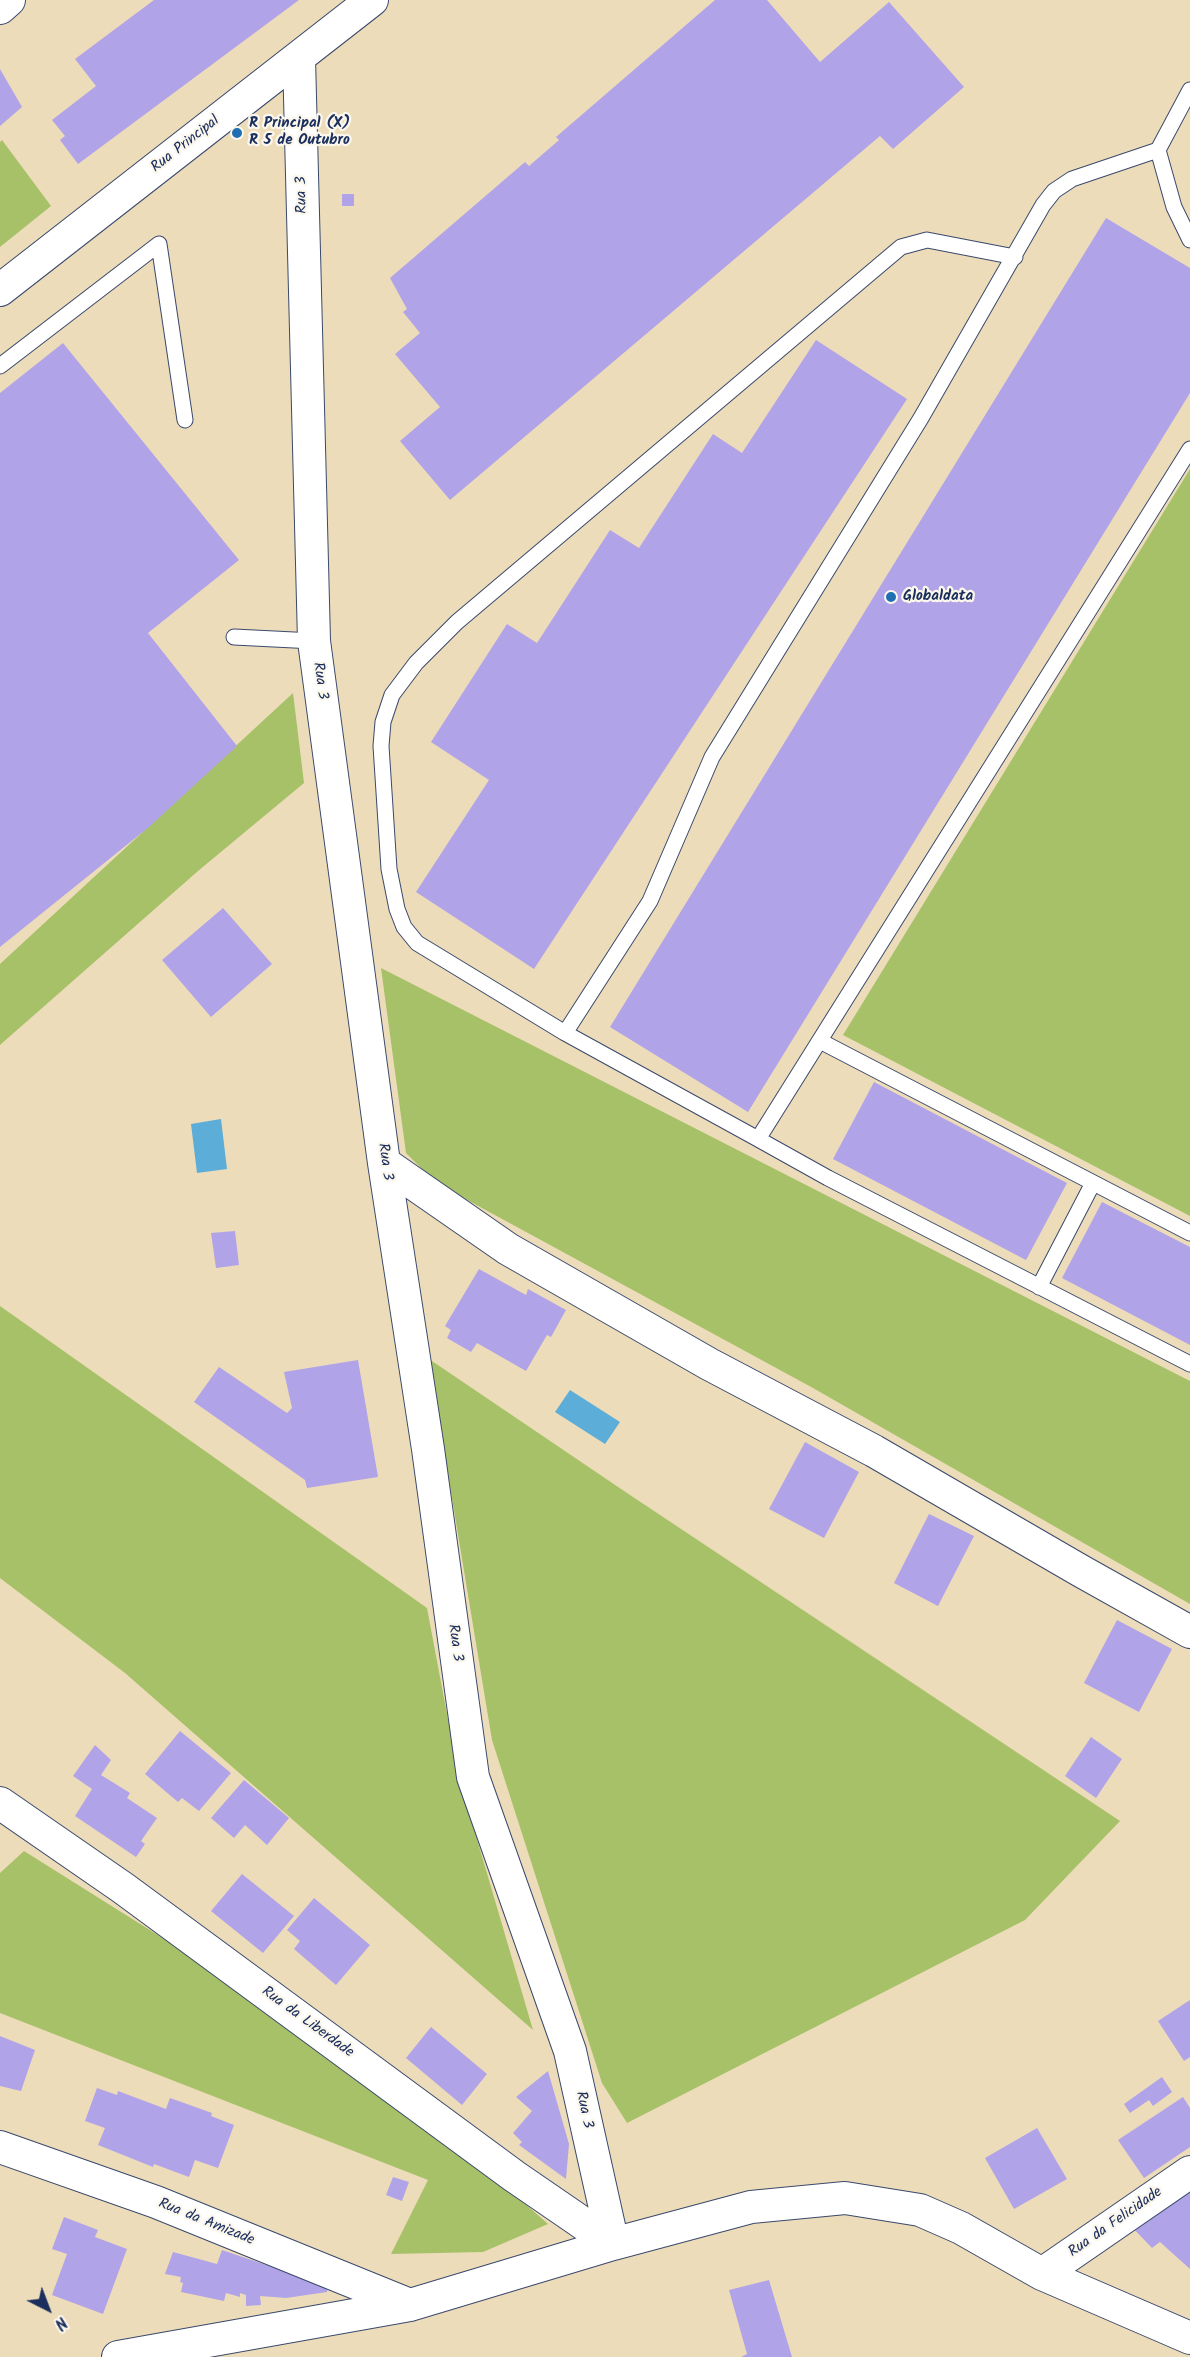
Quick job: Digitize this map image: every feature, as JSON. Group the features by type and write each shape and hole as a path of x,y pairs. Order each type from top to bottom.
{"street":[{"path":"0,8 9,0"},
{"name":"Rua Principal","path":"0,290 372,0"},
{"name":"Rua 3","path":"299,58 314,641 384,1163 428,1449 473,1777 570,2051 613,2244"},
{"path":"384,1163 508,1249 709,1364 874,1450 1190,1632"},
{"name":"Rua da Liberdade","path":"0,1803 123,1888 514,2176 613,2244"},
{"name":"Rua da Amizade","path":"0,2147 156,2202 410,2305"},
{"name":"Rua da Felicidade","path":"1042,2274 1190,2172"},
{"path":"118,2357 410,2305 613,2244 751,2207 845,2198 920,2210 961,2228 1042,2274 1190,2338"}],"lane":[{"path":"566,1033 650,901 712,757 921,418 1043,205 1054,191 1072,179 1158,150 1190,90"},
{"path":"1158,150 1174,207 1190,240"},
{"path":"1015,257 927,240 901,248 457,622 416,663 392,695 383,722 381,746 388,869 396,909 404,927 417,943 566,1033 828,1178 1190,1364"},
{"path":"0,366 159,244 185,420"},
{"path":"758,1139 1190,449"},
{"path":"234,637 314,641"},
{"path":"820,1041 1190,1233"},
{"path":"1039,1287 1093,1183"}],"green space":[{"path":"2,140 51,206 0,247 0,142"},
{"path":"1190,469 1190,1216 843,1035"},
{"path":"293,693 304,783 198,871 0,1045 0,964"},
{"path":"381,968 1190,1381 1190,1604 813,1388 436,1183 406,1153"},
{"path":"0,1306 427,1608 459,1778 533,2030 125,1673 0,1578"},
{"path":"429,1359 1120,1821 1025,1920 627,2123 602,2083 492,1740"},
{"path":"24,1851 376,2072 548,2224 483,2252 391,2254 428,2180 0,2013 0,1873"}],"water":[{"path":"221,1119 227,1169 197,1173 191,1124"},
{"path":"570,1390 620,1422 605,1444 555,1412"}],"building":[{"path":"154,0 299,0 78,164 60,140 65,136 52,120 96,86 75,59"},
{"path":"715,0 767,0 820,62 889,2 964,87 893,149 880,136 450,500 400,441 440,407 395,354 420,333 403,312 407,309 390,278 525,162 529,166 559,140 556,137"},
{"path":"0,69 22,107 0,126"},
{"path":"342,194 354,194 354,206 342,206"},
{"path":"1106,218 1190,268 1190,393 748,1112 610,1027"},
{"path":"816,340 907,399 534,969 416,892 489,780 431,742 507,624 537,643 610,530 639,548 713,434 742,453"},
{"path":"63,343 239,560 148,633 237,746 149,827 0,947 0,393"},
{"path":"223,908 272,964 211,1017 162,960"},
{"path":"874,1082 1067,1183 1026,1260 833,1159"},
{"path":"1102,1202 1190,1247 1190,1345 1062,1278"},
{"path":"235,1231 239,1265 216,1268 211,1233"},
{"path":"479,1269 526,1295 528,1289 566,1310 551,1337 547,1335 526,1371 477,1343 471,1352 447,1338 451,1330 445,1326"},
{"path":"358,1360 378,1477 307,1488 305,1480 194,1402 219,1367 287,1413 292,1408 284,1372"},
{"path":"805,1442 859,1472 824,1538 769,1509"},
{"path":"929,1514 974,1536 938,1606 894,1583"},
{"path":"1117,1620 1172,1649 1139,1712 1084,1683"},
{"path":"180,1731 231,1773 199,1811 182,1798 178,1802 145,1774"},
{"path":"1091,1737 1122,1759 1096,1798 1065,1776"},
{"path":"95,1745 111,1760 101,1775 130,1793 127,1798 157,1818 141,1841 145,1844 136,1857 75,1816 92,1789 73,1776"},
{"path":"244,1780 289,1818 267,1845 245,1825 234,1838 211,1818"},
{"path":"242,1874 294,1916 263,1953 211,1911"},
{"path":"314,1898 370,1945 336,1985 294,1949 300,1941 287,1930"},
{"path":"1190,2000 1190,2057 1184,2061 1158,2021"},
{"path":"431,2027 487,2074 462,2105 406,2058"},
{"path":"0,2036 35,2050 21,2091 0,2086"},
{"path":"548,2071 569,2144 566,2179 519,2145 522,2142 513,2133 532,2111 516,2097"},
{"path":"1162,2077 1172,2092 1153,2106 1149,2100 1130,2113 1124,2104"},
{"path":"97,2088 117,2095 118,2091 166,2109 170,2098 212,2113 211,2116 234,2125 218,2168 195,2160 189,2177 154,2164 153,2167 98,2145 105,2128 85,2121"},
{"path":"1183,2097 1190,2108 1190,2147 1144,2178 1118,2140"},
{"path":"1037,2128 1067,2179 1014,2209 985,2158"},
{"path":"393,2177 409,2182 402,2201 386,2195"},
{"path":"1190,2187 1190,2269 1160,2242 1152,2248 1130,2225"},
{"path":"64,2217 98,2230 95,2237 127,2249 103,2314 52,2295 67,2254 52,2249"},
{"path":"222,2250 328,2286 327,2292 286,2298 260,2296 261,2305 246,2306 246,2295 240,2293 240,2297 226,2293 224,2301 181,2292 183,2283 180,2282 181,2277 165,2274 173,2252 217,2264"},
{"path":"769,2280 792,2357 741,2357 747,2354 729,2290"}],"place":[{"name":"R Principal (X) R 5 de Outubro","path":"237,133"},
{"name":"Globaldata","path":"891,597"}]}
